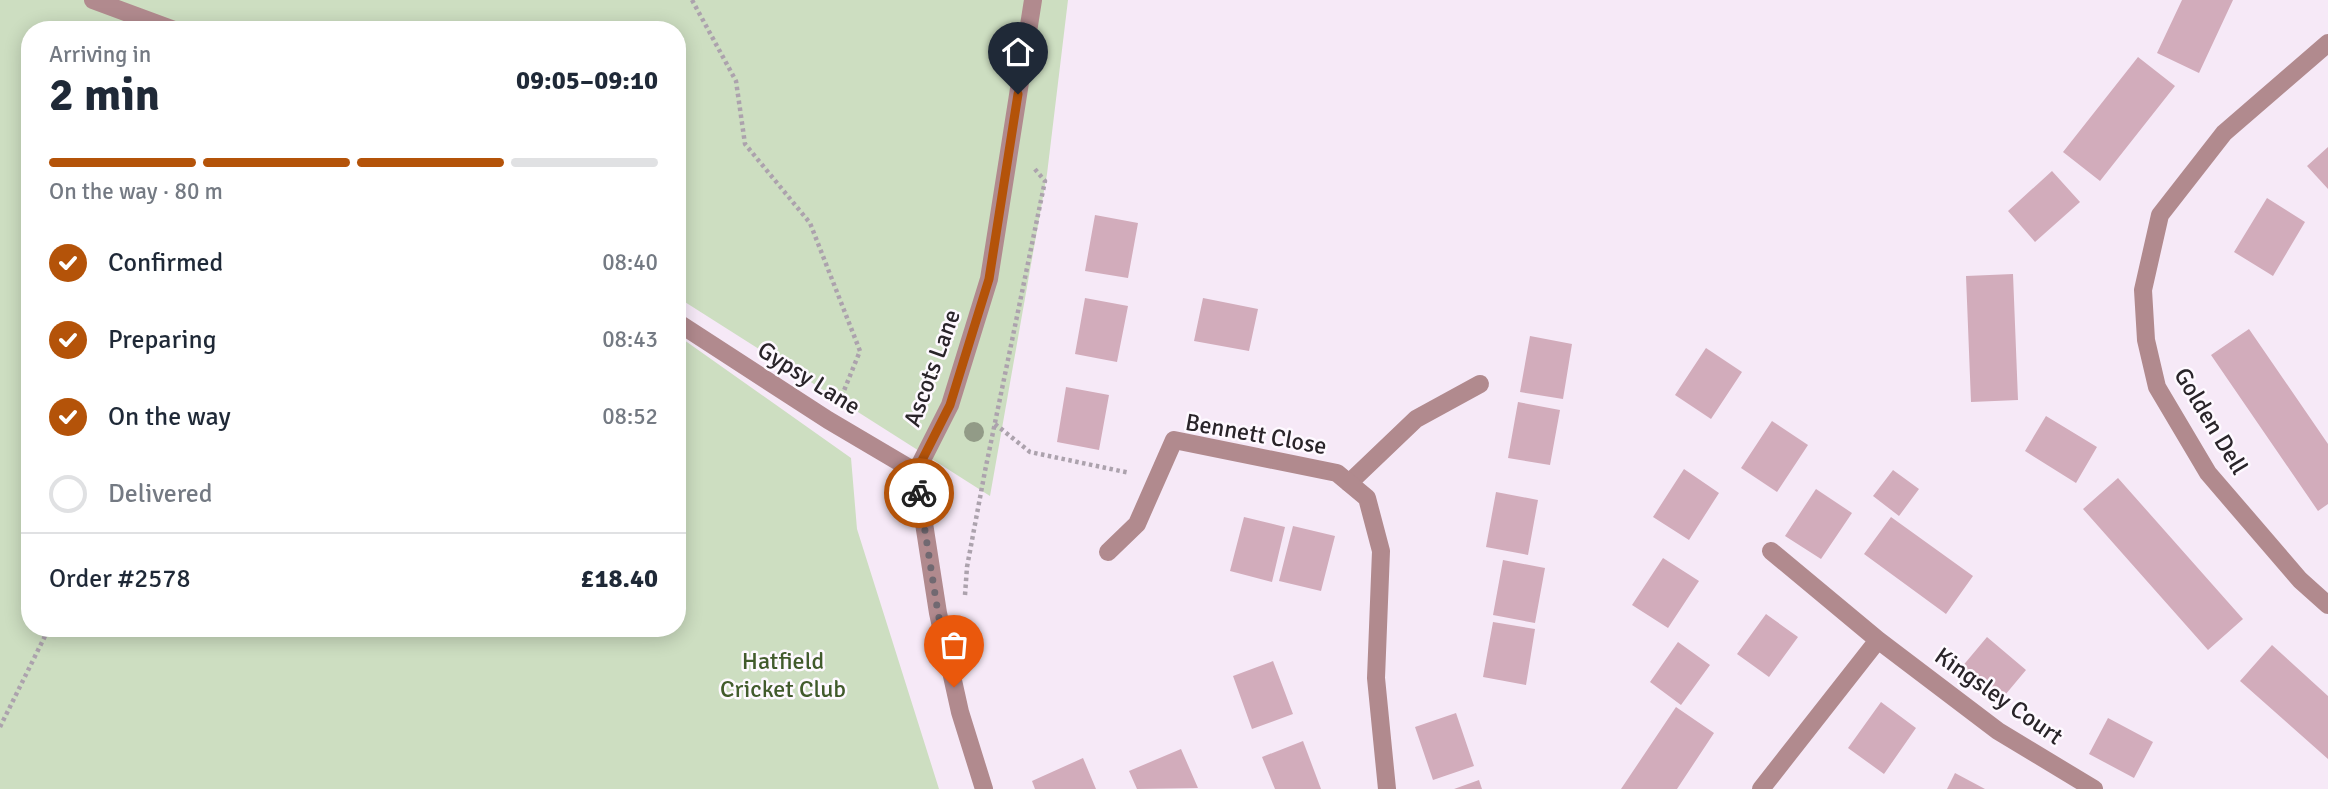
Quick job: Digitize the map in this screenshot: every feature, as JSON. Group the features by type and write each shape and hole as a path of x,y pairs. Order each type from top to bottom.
{"street":[{"path":"93,0 150,21"},
{"name":"Ascots Lane","path":"916,472 950,405 989,279 1033,0"},
{"name":"Golden Dell","path":"2328,43 2224,133 2160,215 2143,290 2146,340 2157,387 2208,473 2300,580 2328,605"},
{"name":"Gypsy Lane","path":"686,328 828,420 916,472"},
{"path":"1349,483 1416,419 1480,384"},
{"name":"Bennett Close","path":"1108,552 1137,524 1174,440 1337,473 1367,498 1381,551 1376,678 1387,789"},
{"path":"916,472 938,613 960,712 984,789"},
{"name":"Kingsley Court","path":"1770,551 1878,640 1998,731 2094,789"},
{"path":"1761,789 1878,640"}],"path":[{"path":"692,0 736,81 745,144 810,223 860,351 839,402"},
{"path":"965,603 967,567 1045,181 1010,142"},
{"path":"995,424 1030,452 1156,479"},
{"path":"0,727 45,637"}],"green space":[{"name":"Hatfield Cricket Club","path":"0,0 1068,0 1047,174 990,496 686,303 686,21 21,21 21,637 686,637 686,341 851,458 857,529 939,789 0,789"}],"building":[{"path":"2182,0 2233,0 2199,73 2157,53"},
{"path":"2138,57 2175,86 2100,181 2063,152"},
{"path":"2328,147 2328,189 2307,166"},
{"path":"2052,171 2080,202 2035,242 2008,211"},
{"path":"2267,198 2305,222 2273,276 2234,252"},
{"path":"1095,215 1138,223 1128,278 1085,271"},
{"path":"2013,274 2018,400 1971,402 1966,276"},
{"path":"1085,298 1128,306 1117,362 1075,354"},
{"path":"1203,298 1258,309 1249,351 1194,341"},
{"path":"2249,329 2328,444 2328,504 2318,511 2211,355"},
{"path":"1530,336 1572,344 1563,399 1520,392"},
{"path":"1706,348 1742,372 1711,419 1675,395"},
{"path":"1066,387 1109,395 1099,450 1057,442"},
{"path":"1518,402 1560,410 1550,465 1508,458"},
{"path":"2046,416 2097,447 2076,483 2025,451"},
{"path":"1772,421 1808,445 1777,492 1741,468"},
{"path":"1684,469 1719,493 1689,540 1653,517"},
{"path":"1893,470 1919,489 1899,516 1873,496"},
{"path":"2118,478 2243,619 2208,650 2083,509"},
{"path":"1816,489 1852,513 1821,559 1785,536"},
{"path":"1496,492 1538,500 1528,555 1486,547"},
{"path":"1244,517 1285,527 1272,582 1230,571"},
{"path":"1891,517 1973,576 1946,614 1864,554"},
{"path":"1293,526 1335,536 1321,591 1279,581"},
{"path":"1663,558 1699,581 1668,628 1632,605"},
{"path":"1503,560 1545,568 1535,623 1493,615"},
{"path":"1766,614 1798,637 1769,677 1737,654"},
{"path":"1493,622 1535,629 1526,685 1483,677"},
{"path":"1987,637 2026,670 2000,701 1961,668"},
{"path":"1678,642 1710,665 1681,705 1650,682"},
{"path":"2272,645 2328,696 2328,759 2240,681"},
{"path":"1273,661 1293,714 1252,729 1233,676"},
{"path":"1881,702 1916,728 1884,774 1848,748"},
{"path":"1676,707 1714,733 1677,789 1621,789"},
{"path":"1456,713 1474,766 1433,780 1415,727"},
{"path":"2108,718 2153,742 2134,778 2089,754"},
{"path":"1303,741 1321,789 1275,789 1262,757"},
{"path":"1181,749 1198,788 1137,789 1129,771"},
{"path":"1083,758 1096,789 1035,789 1032,781"},
{"path":"1955,773 1985,789 1947,789"},
{"path":"1479,780 1482,789 1454,789"}],"way so far":[{"path":"919,493 938,613 954,687"}],"route":[{"path":"919,493 916,472 950,405 989,279 1018,94"}]}
